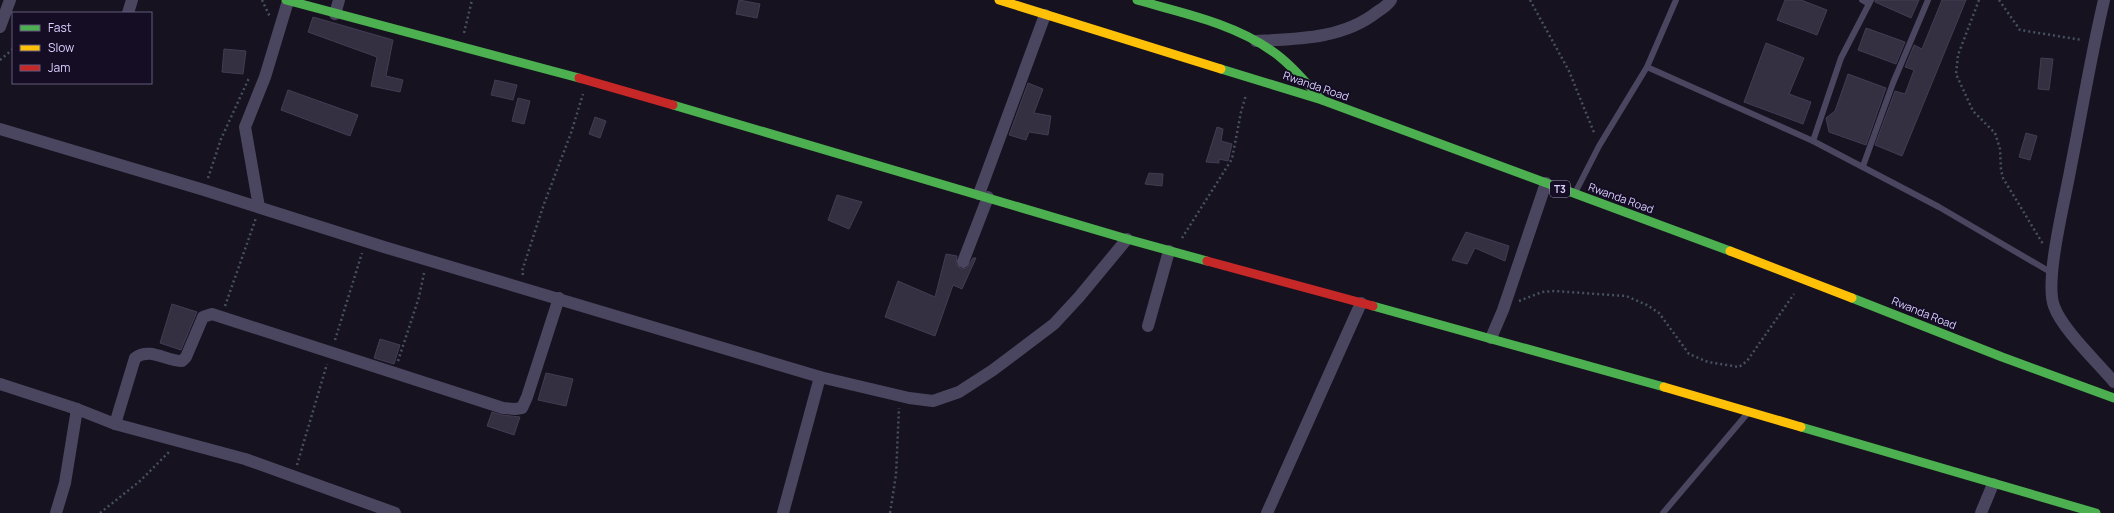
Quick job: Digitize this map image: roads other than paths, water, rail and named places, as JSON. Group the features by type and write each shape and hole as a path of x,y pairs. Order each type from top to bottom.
{"main road":[{"path":"287,0 587,80 1171,252 1491,338 2096,513"},
{"name":"Rwanda Road","path":"999,0 1322,100 1718,246 1804,281 2114,398"},
{"path":"1137,0 1220,26 1256,41 1286,61 1322,100"}],"street":[{"path":"0,27 10,0"},
{"path":"128,12 132,0"},
{"path":"259,207 245,127 265,77 287,0"},
{"path":"335,14 339,0"},
{"path":"1256,41 1314,37 1341,31 1368,19 1391,0"},
{"path":"2104,0 2053,267 2052,290 2054,306 2067,328 2114,382"},
{"path":"963,262 983,196 1045,15"},
{"path":"0,129 204,190 365,241 820,377 899,396 933,401 959,392 993,370 1054,324 1080,297 1127,239"},
{"path":"1491,338 1503,310 1546,183"},
{"path":"1148,326 1171,252"},
{"path":"115,424 135,358 142,353 149,353 182,361 186,357 203,317 206,314 222,316 503,408 515,410 522,408 559,298"},
{"path":"1267,513 1361,303"},
{"path":"783,513 820,377"},
{"path":"0,384 77,409 115,424 226,453 395,513"},
{"path":"56,513 65,483 77,409"},
{"path":"1981,513 1993,484"}],"lane":[{"path":"1574,194 1599,146 1647,67 1676,0"},
{"path":"1813,141 1841,58 1870,2 1862,0"},
{"path":"1863,166 1893,83 1928,0"},
{"path":"1647,67 1813,141 2053,267"},
{"path":"1663,513 1748,412"}]}
